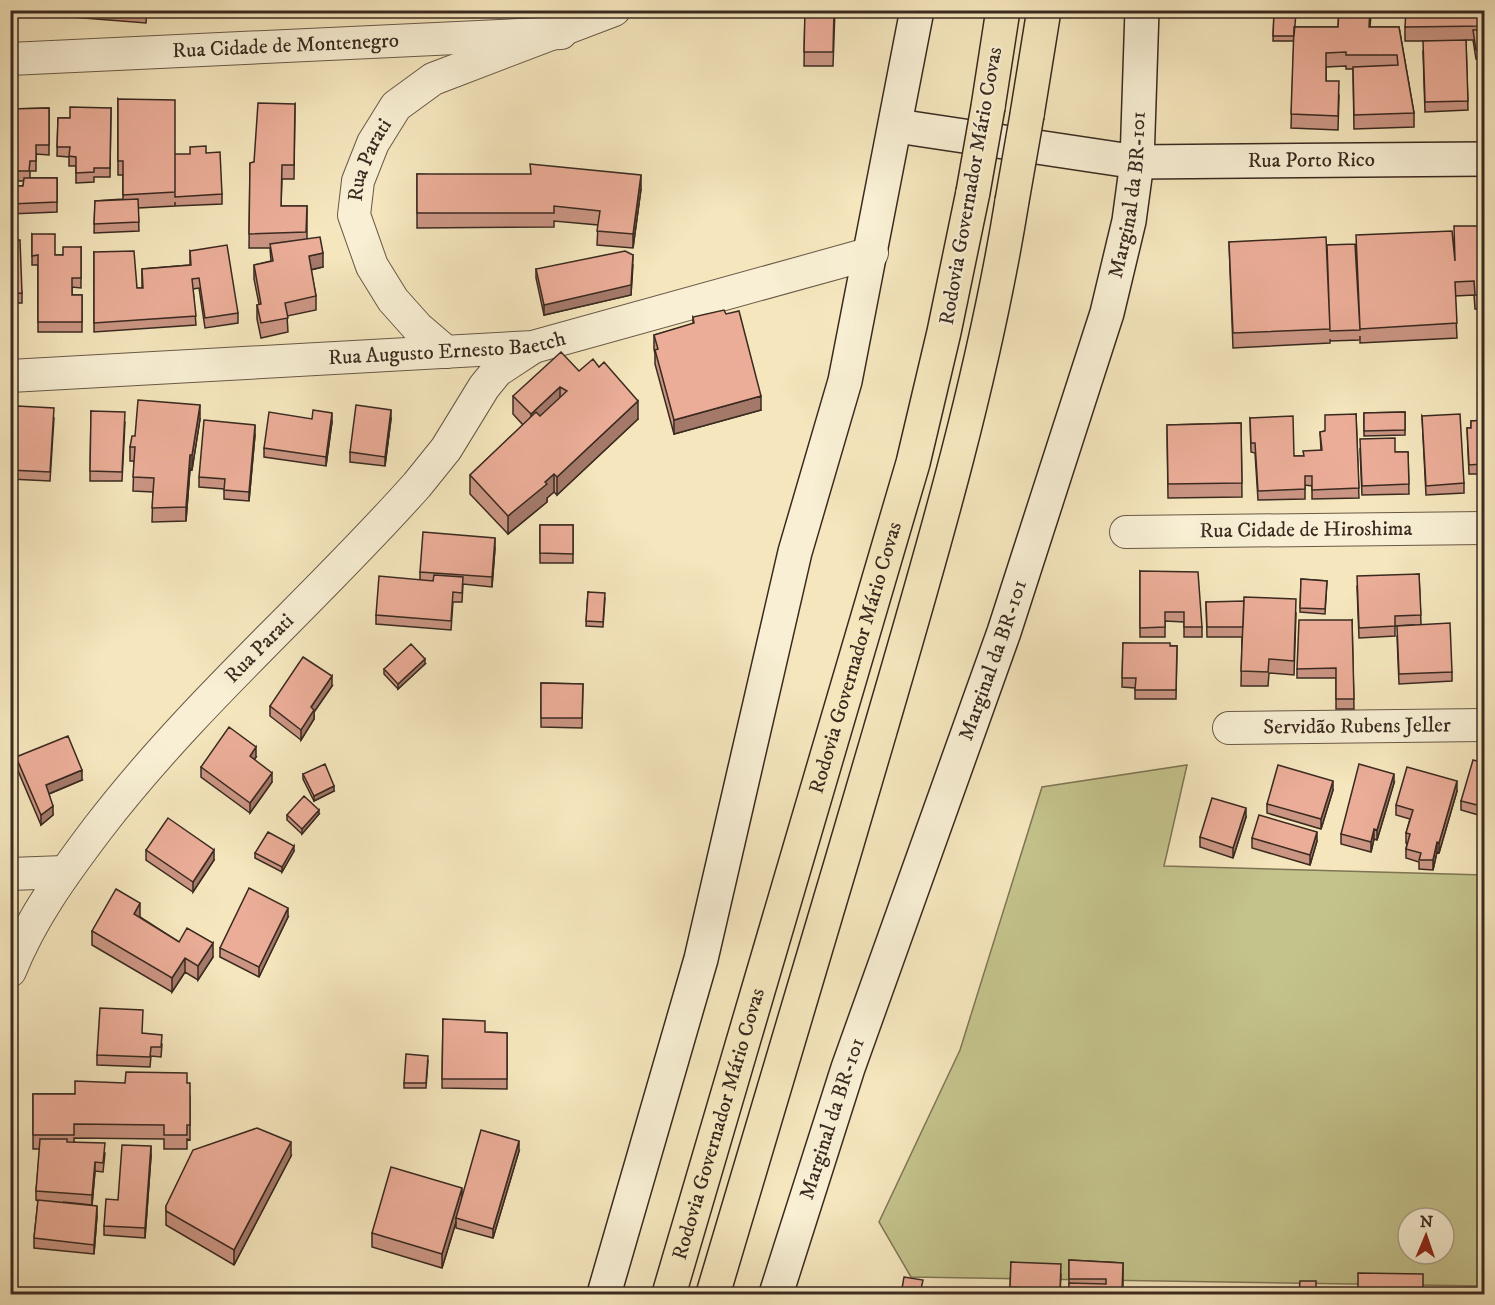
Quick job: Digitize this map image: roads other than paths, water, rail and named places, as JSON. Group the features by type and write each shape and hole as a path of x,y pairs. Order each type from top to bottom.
{"highway":[{"name":"Rodovia Governador Mário Covas","path":"669,1294 913,463 944,332 973,192 1003,10"},
{"name":"Rodovia Governador Mário Covas","path":"713,1294 896,675 979,372 1012,201 1044,10"}],"main road":[{"path":"604,1294 701,959 795,552 845,381 897,126 917,10"},
{"name":"Marginal da BR-101","path":"776,1294 849,1068 1004,632 1118,270 1137,162 1142,10"},
{"name":"Rua Porto Rico","path":"897,126 1137,162 1485,159"}],"street":[{"name":"Rua Parati","path":"446,352 418,328 393,300 372,266 354,215 358,181 373,143 396,106 433,79 561,33 614,10"},
{"name":"Rua Cidade de Montenegro","path":"10,59 561,33"},
{"name":"Rua Augusto Ernesto Baetch","path":"10,376 533,347 872,253"},
{"name":"Rua Parati","path":"10,971 28,931 64,872 159,752 417,485 446,449 484,387 497,371 533,347"},
{"name":"Rua Cidade de Hiroshima","path":"1126,532 1485,528"},
{"name":"Servidão Rubens Jeller","path":"1229,728 1485,725"},
{"path":"10,874 64,872"}]}
